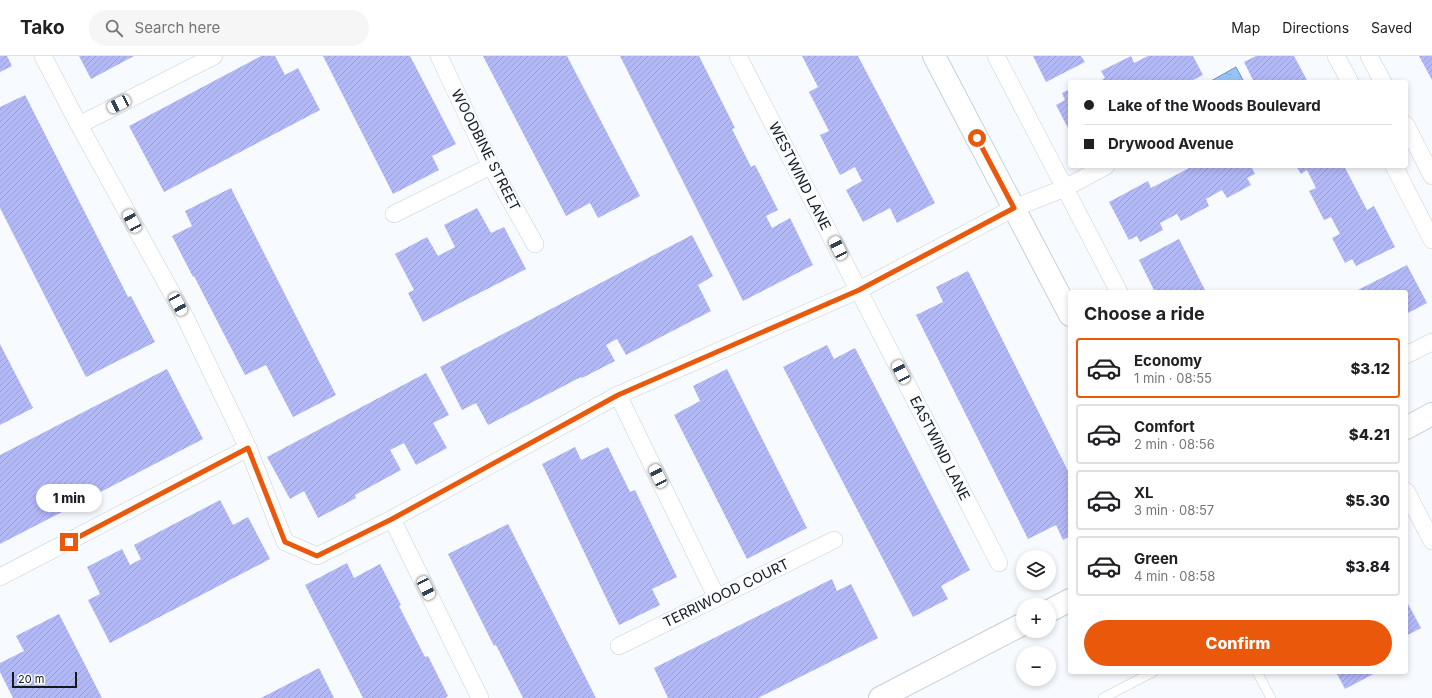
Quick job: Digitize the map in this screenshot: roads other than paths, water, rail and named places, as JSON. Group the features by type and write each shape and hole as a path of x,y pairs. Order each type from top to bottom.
{"street":[{"path":"43,56 79,125 185,317 248,448 285,542 317,556 392,519 618,395 859,290 1014,208 1065,188 1102,168"},
{"path":"79,125 214,56"},
{"name":"WOODBINE STREET","path":"439,56 491,166 535,244"},
{"name":"WESTWIND LANE","path":"738,56 859,290"},
{"path":"934,56 1068,311"},
{"path":"996,56 1118,290"},
{"path":"1336,56 1349,80"},
{"path":"1369,56 1382,80"},
{"path":"1408,129 1432,176"},
{"path":"394,214 491,166"},
{"path":"1395,168 1432,240"},
{"name":"EASTWIND LANE","path":"859,290 999,563"},
{"path":"1408,354 1432,342"},
{"path":"618,395 717,598"},
{"path":"1408,427 1432,414"},
{"path":"0,578 248,448"},
{"path":"1408,494 1432,541"},
{"path":"392,519 480,698"},
{"name":"TERRIWOOD COURT","path":"619,646 834,540"},
{"path":"1056,607 1068,601"},
{"path":"880,698 1016,628"}],"lane":[{"path":"1103,698 1149,674"},
{"path":"1258,674 1271,698"}],"water":[{"path":"1236,67 1243,80 1213,80"}]}
